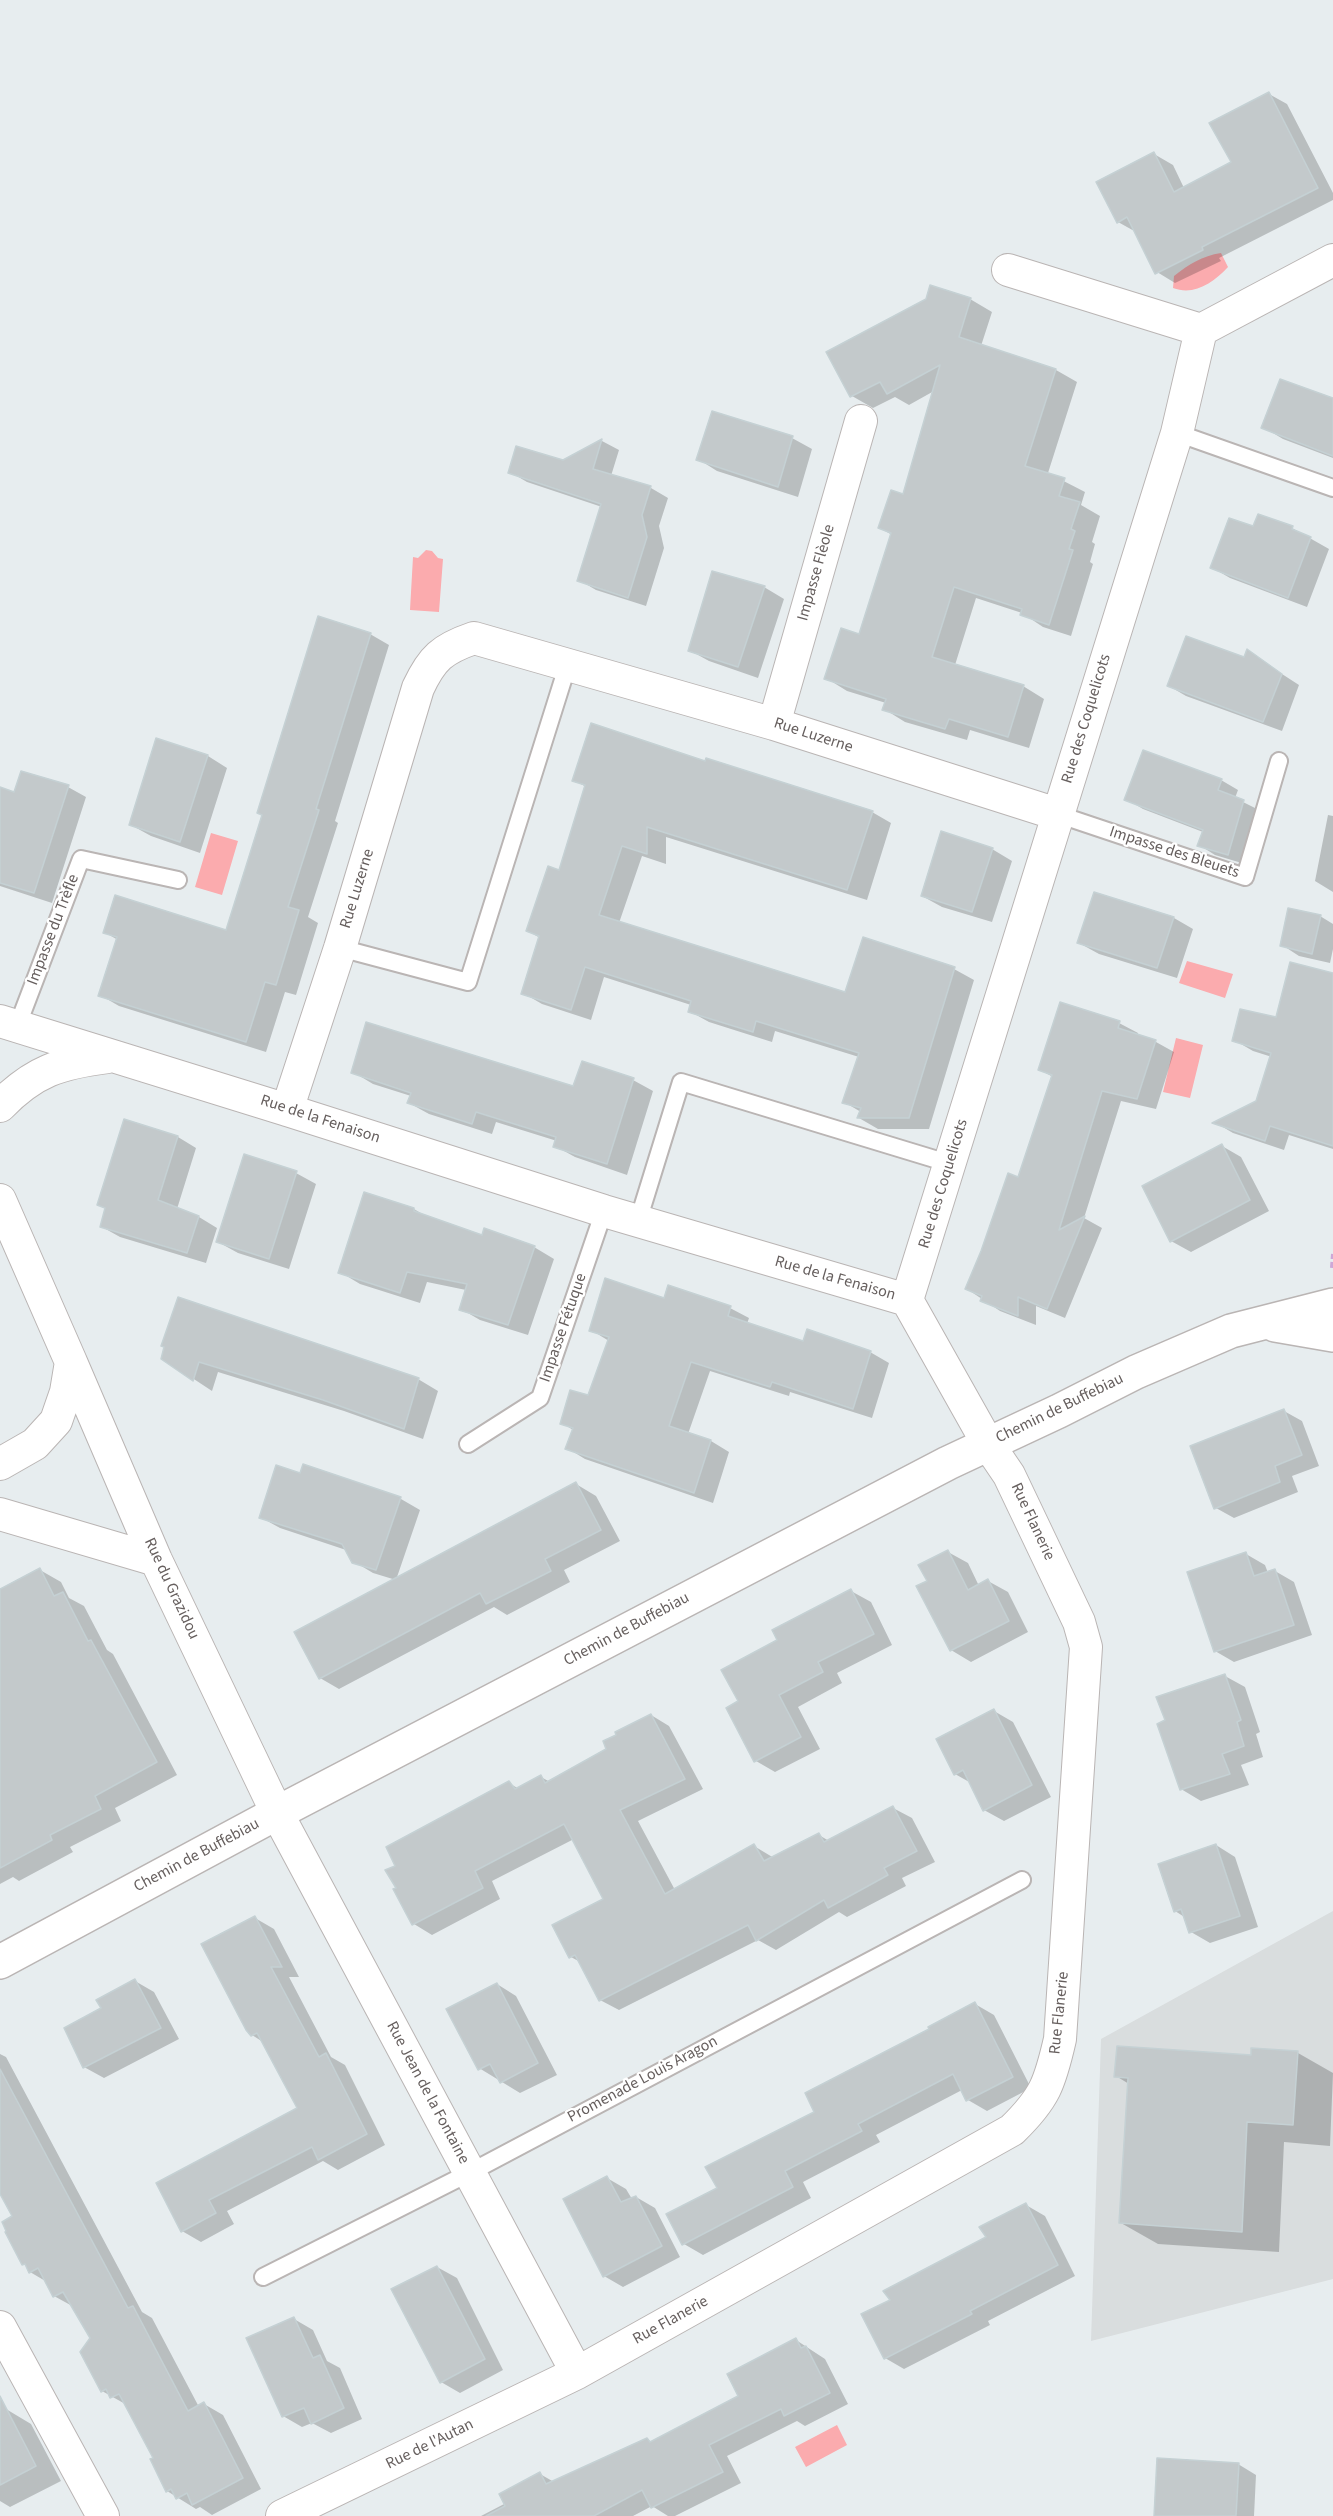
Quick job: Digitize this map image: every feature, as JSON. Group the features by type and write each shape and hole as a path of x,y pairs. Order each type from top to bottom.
{"street":[{"path":"1008,270 1201,330 1333,260"},
{"name":"Rue des Coquelicots","path":"908,1300 1177,433 1201,330"},
{"name":"Impasse Flèole","path":"774,724 861,421"},
{"name":"Rue Luzerne","path":"287,1110 340,948 418,688 430,663 451,646 474,638 568,664 774,724 1057,814"},
{"name":"Rue de la Fenaison","path":"9,1024 604,1211 908,1300 988,1444"},
{"path":"0,1106 19,1086 44,1072 76,1061 114,1056"},
{"name":"Rue du Grazidou","path":"0,1200 156,1560 277,1813"},
{"name":"Chemin de Buffebiau","path":"0,1962 277,1813 988,1444 1136,1372 1231,1330 1333,1305"},
{"name":"Chemin de Buffebiau","path":"1265,1323 1333,1335"},
{"path":"0,1464 35,1444 56,1421 66,1392 70,1362"},
{"name":"Rue Flanerie","path":"577,2373 1012,2130 1035,2107 1052,2076 1060,2039 1086,1647 1079,1622 1009,1475 988,1444"},
{"path":"0,1514 156,1560"},
{"name":"Rue Jean de la Fontaine","path":"277,1813 577,2373"},
{"path":"5,2347 103,2516"},
{"name":"Rue de l'Autan","path":"282,2516 577,2373"}],"lane":[{"path":"1177,433 1333,488"},
{"name":"Rue Luzerne","path":"340,948 468,982 568,664"},
{"name":"Impasse des Bleuets","path":"1057,814 1245,877 1279,761"},
{"name":"Impasse du Trèfle","path":"9,1024 81,859 178,880"},
{"path":"638,1221 681,1082 951,1164"},
{"name":"Impasse Fétuque","path":"468,1444 540,1398 604,1211"},
{"name":"Promenade Louis Aragon","path":"263,2277 469,2173 1022,1880"}],"shaded area":[{"path":"1221,253 1228,267 1210,283 1196,289 1173,288 1174,276 1190,264"},
{"path":"426,550 432,551 438,558 443,559 439,612 410,610 413,557 418,558"},
{"path":"211,833 238,841 222,895 195,887"},
{"path":"1187,961 1233,974 1225,998 1179,983"},
{"path":"1176,1038 1203,1045 1190,1098 1163,1092"},
{"path":"1333,1911 1333,2279 1091,2341 1101,2039"},
{"path":"837,2425 847,2445 806,2467 795,2447"}],"building":[{"path":"1269,92 1318,188 1202,247 1203,250 1155,274 1127,217 1117,223 1096,182 1154,152 1174,192 1231,162 1209,123"},
{"path":"930,285 971,298 959,337 1056,369 1025,466 1065,478 1059,496 1080,502 1071,529 1075,531 1069,549 1073,550 1049,625 1020,615 1022,609 954,587 932,657 1024,685 1008,737 949,719 945,729 882,710 886,699 824,679 841,628 859,634 891,533 878,528 891,490 903,494 940,365 887,394 880,382 850,397 826,352 926,299"},
{"path":"1280,379 1333,398 1333,456 1261,428"},
{"path":"712,411 793,436 778,487 696,460"},
{"path":"602,439 593,469 651,486 642,515 647,537 628,598 577,581 601,504 508,473 516,446 563,460"},
{"path":"1258,514 1293,526 1292,529 1311,537 1288,598 1210,568 1229,518 1253,526"},
{"path":"712,571 765,586 738,667 688,651"},
{"path":"318,616 371,633 288,907 299,910 276,985 265,982 246,1042 98,996 117,937 103,933 115,895 226,930 262,815 257,813"},
{"path":"1186,636 1244,657 1247,649 1282,674 1263,722 1167,686"},
{"path":"591,723 705,761 706,758 873,811 847,890 647,827 647,854 622,846 599,915 845,992 863,937 955,967 909,1118 857,1118 861,1108 842,1103 859,1053 756,1021 753,1032 688,1012 691,1001 585,967 571,1010 521,994 539,936 526,931 548,866 559,870 585,785 572,781"},
{"path":"156,738 208,755 180,842 129,825"},
{"path":"1143,750 1222,779 1218,790 1244,800 1228,855 1197,846 1203,830 1124,800"},
{"path":"21,771 69,785 34,893 0,883 0,787 14,792"},
{"path":"941,831 993,848 972,912 921,896"},
{"path":"1094,892 1174,917 1157,968 1077,943"},
{"path":"1288,908 1321,915 1312,954 1280,946"},
{"path":"1290,962 1333,973 1333,1146 1270,1126 1265,1141 1212,1123 1256,1101 1271,1053 1232,1041 1240,1009 1276,1017"},
{"path":"1060,1002 1120,1021 1118,1028 1156,1040 1137,1099 1102,1091 1059,1230 1085,1216 1047,1309 1018,1297 1018,1316 980,1301 982,1296 965,1289 1008,1173 1018,1177 1052,1075 1038,1070"},
{"path":"366,1022 573,1086 582,1061 634,1078 607,1164 553,1147 556,1137 476,1112 472,1124 407,1103 411,1093 351,1073"},
{"path":"124,1119 178,1136 158,1200 199,1216 187,1253 100,1227 105,1208 97,1205"},
{"path":"1222,1144 1250,1200 1170,1242 1142,1186"},
{"path":"244,1154 297,1171 269,1259 216,1242"},
{"path":"364,1192 414,1208 414,1211 482,1235 484,1228 535,1246 508,1325 459,1310 467,1284 407,1272 400,1293 338,1273"},
{"path":"605,1278 664,1298 668,1285 731,1306 728,1316 803,1341 807,1329 871,1351 853,1409 772,1382 770,1387 691,1362 669,1426 711,1440 694,1493 565,1449 573,1428 560,1424 570,1390 588,1395 609,1337 589,1331"},
{"path":"178,1297 419,1378 404,1429 323,1400 199,1362 193,1381 161,1359 164,1347 161,1346"},
{"path":"1284,1409 1302,1455 1275,1466 1280,1482 1214,1509 1190,1446"},
{"path":"303,1464 401,1497 376,1570 352,1563 342,1544 259,1518 276,1465 300,1473"},
{"path":"576,1482 601,1530 545,1559 551,1571 486,1604 480,1593 319,1679 294,1632"},
{"path":"948,1550 968,1590 988,1579 1009,1621 950,1651 916,1586 927,1581 918,1565"},
{"path":"1246,1552 1254,1576 1275,1569 1294,1625 1214,1652 1187,1572"},
{"path":"40,1568 54,1596 63,1592 88,1641 91,1640 157,1762 95,1796 101,1809 50,1835 52,1840 0,1868 0,1589"},
{"path":"851,1589 874,1634 818,1662 823,1672 779,1695 801,1737 754,1762 726,1708 738,1701 721,1670 777,1640 772,1630"},
{"path":"1225,1674 1241,1720 1237,1722 1244,1746 1222,1754 1230,1774 1180,1790 1157,1724 1165,1720 1156,1697"},
{"path":"994,1709 1032,1785 983,1811 963,1770 954,1775 936,1739"},
{"path":"651,1714 685,1779 620,1810 665,1894 754,1844 764,1861 819,1833 824,1842 893,1806 917,1851 884,1868 888,1875 828,1908 824,1900 756,1941 748,1925 599,2001 575,1955 569,1958 552,1925 603,1899 564,1824 475,1871 483,1888 412,1925 393,1889 396,1888 385,1870 395,1866 386,1847 509,1781 515,1789 541,1775 545,1783 606,1749 603,1741 616,1735 615,1732"},
{"path":"1216,1844 1240,1916 1189,1933 1181,1909 1174,1912 1158,1864"},
{"path":"255,1916 282,1967 271,1967 319,2057 326,2053 367,2134 318,2160 312,2147 209,2200 216,2213 181,2232 156,2183 297,2108 257,2033 251,2036 246,2030 201,1944"},
{"path":"135,1979 161,2028 83,2068 64,2028 101,2008 96,2000"},
{"path":"497,1983 538,2063 500,2083 490,2064 478,2070 446,2009"},
{"path":"975,2002 1013,2077 966,2101 953,2074 858,2124 862,2131 785,2171 793,2187 682,2245 666,2214 717,2188 705,2167 814,2112 805,2093 929,2029 928,2027"},
{"path":"1117,2046 1251,2055 1251,2048 1298,2051 1293,2125 1247,2122 1242,2232 1119,2223 1128,2078 1114,2077"},
{"path":"0,2069 128,2308 133,2306 188,2411 204,2402 243,2478 192,2505 187,2493 176,2499 171,2489 166,2492 150,2459 153,2458 119,2394 110,2398 106,2389 101,2392 80,2352 90,2338 63,2292 53,2297 38,2268 29,2273 25,2264 22,2265 5,2232 2,2222 12,2216 0,2194"},
{"path":"607,2176 621,2202 636,2196 662,2246 603,2277 563,2199"},
{"path":"1026,2203 1058,2265 970,2311 972,2314 884,2359 861,2314 890,2300 883,2291 986,2237 979,2227"},
{"path":"437,2266 485,2359 440,2383 391,2289"},
{"path":"294,2317 313,2358 320,2355 344,2408 311,2424 304,2408 282,2417 246,2338"},
{"path":"796,2338 801,2348 806,2346 830,2393 784,2416 781,2409 709,2445 723,2472 651,2508 642,2490 594,2516 486,2516 505,2506 499,2494 540,2472 546,2484 647,2438 650,2442 738,2396 727,2374"},
{"path":"0,2396 36,2466 0,2485"},
{"path":"1157,2458 1239,2463 1236,2516 1154,2516"}]}
